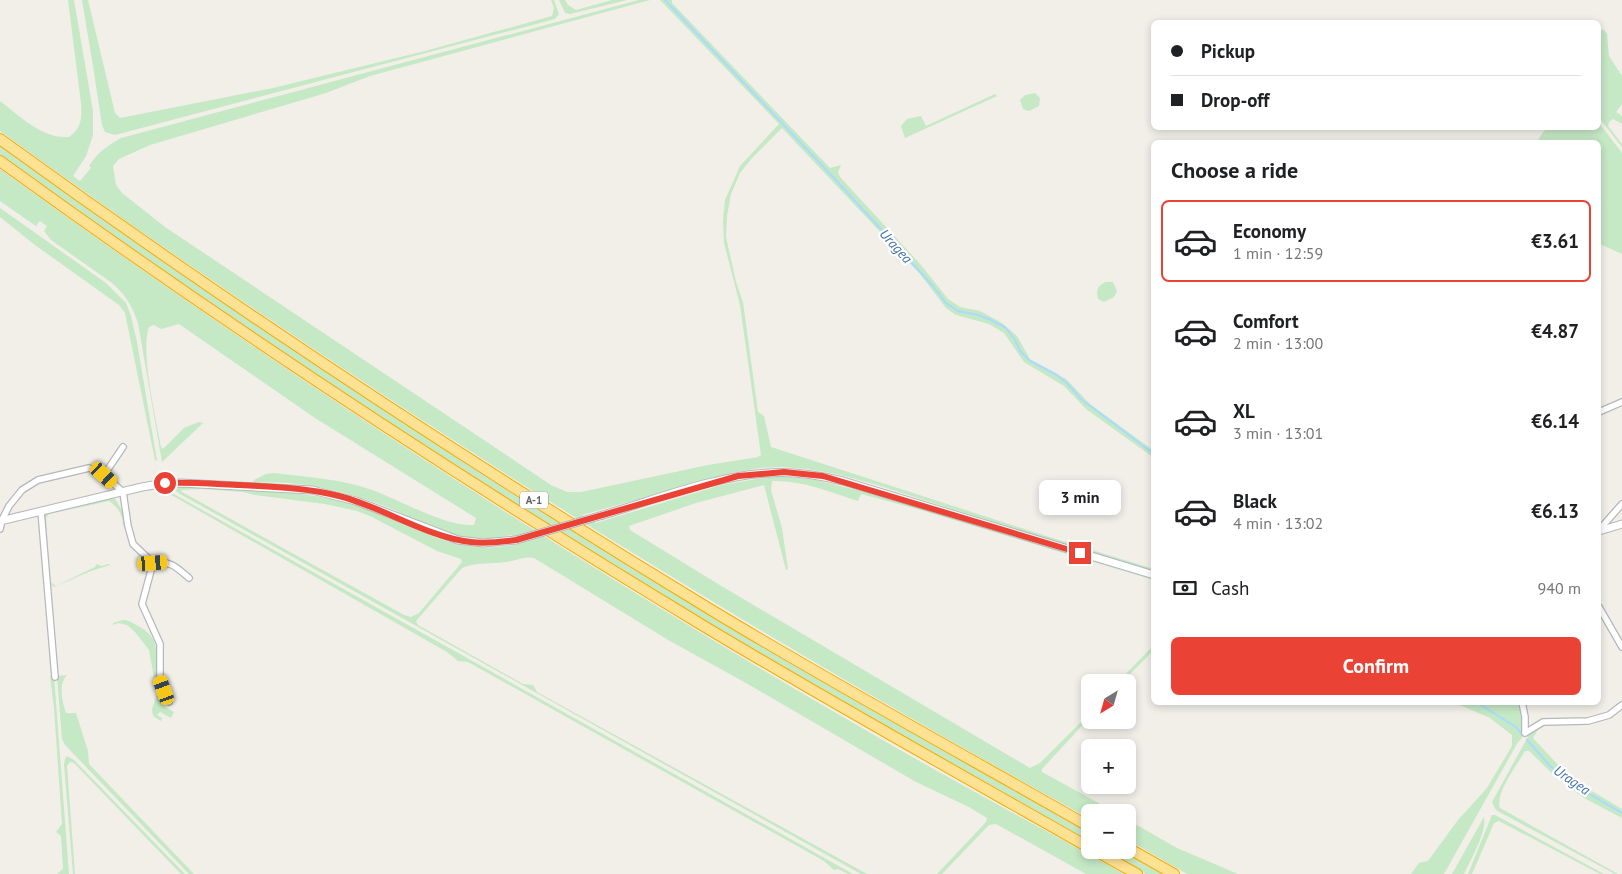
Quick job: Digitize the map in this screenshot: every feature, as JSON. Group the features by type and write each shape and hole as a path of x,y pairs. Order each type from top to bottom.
{"highway":[{"name":"A-1","path":"0,139 222,296 437,438 714,612 948,748 1081,822"},
{"name":"A-1","path":"0,161 108,238 301,370 434,458 586,554 824,697 1081,843"},
{"path":"1136,853 1174,874"},
{"path":"1110,859 1137,874"}],"street":[{"path":"1601,411 1622,402"},
{"path":"104,475 123,447"},
{"path":"0,529 1,521 22,490 38,480 89,468 104,475 123,492 128,526 133,544 153,563 166,562 179,569 189,578"},
{"path":"1,521 158,484 181,483 312,490 365,504 425,529 458,540 483,543 516,540 738,476 768,472 796,473 843,481 1151,574"},
{"path":"1601,529 1622,504"},
{"path":"41,511 55,677"},
{"path":"1601,530 1622,524"},
{"path":"153,563 142,604 160,644 160,677 169,702"},
{"path":"1601,610 1622,647"},
{"path":"1523,705 1526,734 1543,722 1588,721 1609,715 1622,705"}],"green space":[{"path":"68,0 74,0 93,111 93,135 86,156 73,176 80,181 91,168 89,166 99,153 121,138 639,0 650,0 370,76 326,93 150,145 119,159 113,166 116,185 122,193 165,227 551,485 567,492 581,492 708,465 758,457 761,455 740,305 724,243 723,220 725,200 740,166 779,124 660,0 672,0 672,3 830,168 841,165 838,172 840,177 921,265 948,299 960,307 980,311 1002,323 1017,336 1031,361 1066,379 1090,404 1151,449 1151,456 1086,409 1064,386 1024,362 1004,333 989,324 956,315 946,308 920,274 782,128 740,173 731,194 726,237 736,282 743,302 758,412 764,416 771,447 1151,568 1151,570 877,485 837,474 807,469 759,468 732,473 582,515 596,523 721,485 768,477 790,477 816,480 885,497 1151,577 1151,579 861,494 858,501 794,482 772,481 771,490 782,528 788,569 786,570 764,485 696,503 629,526 630,530 723,587 1030,768 1040,763 1081,722 1081,727 1042,769 1042,772 1100,804 1081,804 1081,814 810,659 534,492 264,316 131,225 0,131 0,101 32,125 59,137 69,137 73,134 79,126 81,103"},
{"path":"82,0 88,0 115,113 120,118 273,88 425,51 552,16 554,8 551,0 554,0 559,14 555,19 115,135 105,132 102,125"},
{"path":"559,0 565,0 568,5 576,10 612,0 627,0 570,14 565,13"},
{"path":"1601,29 1607,34 1609,56 1622,76 1622,104 1616,112 1622,116 1622,124 1613,119 1609,122 1608,126 1622,144 1622,147 1601,120"},
{"path":"1035,93 1040,98 1039,106 1029,111 1023,109 1020,100 1025,95"},
{"path":"995,94 997,96 905,138 901,126 907,119 921,116 926,126"},
{"path":"1601,126 1622,153 1622,254 1601,244 1601,140 1538,140 1546,130 1601,130"},
{"path":"0,145 231,308 334,377 868,707 1081,827 1081,837 864,715 659,594 438,455 226,315 0,156"},
{"path":"0,169 103,243 312,386 525,524 741,657 850,721 1081,850 1081,859 1097,859 1124,874 1086,874 996,824 989,825 942,874 937,874 986,822 987,818 969,807 916,782 670,641 534,558 478,564 462,568 416,621 418,625 523,684 533,685 537,692 867,874 861,874 180,494 171,488 174,485 297,493 337,500 361,507 449,541 472,546 496,547 522,543 511,535 477,539 442,532 387,507 338,491 287,483 253,483 254,480 266,474 274,473 324,479 372,490 450,522 474,525 476,518 315,418 179,324 161,329 154,325 149,327 147,338 146,352 150,386 161,447 163,449 184,428 199,422 203,423 162,462 138,323 128,301 112,283 51,240 44,231 47,226 40,221 36,226 0,201","holes":["203,489 243,492 325,504 357,511 437,551 461,559 462,562 419,613 411,617 404,615 181,490"]},
{"path":"0,208 106,283 126,303 137,342 157,461 155,460 125,313 119,305 35,245 0,217"},
{"path":"1106,282 1113,282 1117,291 1114,297 1104,302 1098,299 1097,291"},
{"path":"163,488 853,874 848,874 838,869 834,870 824,861 468,662 458,661 447,652 168,493 155,489 149,491 148,489"},
{"path":"114,497 123,512 125,526 123,526 119,512 109,501 49,514 46,518 50,582 56,586 95,567 97,564 101,566 110,565 54,587 49,582 45,513"},
{"path":"123,620 130,621 140,627 153,639 156,651 158,680 165,694 164,706 174,712 171,718 160,712 157,715 162,718 161,721 153,716 152,709 157,694 149,650 127,625 118,623 113,625 113,623"},
{"path":"1151,648 1151,653 1130,674 1126,674"},
{"path":"67,675 62,683 63,704 66,713 76,713 88,751 89,764 194,874 189,874 65,745 62,739 57,676"},
{"path":"50,676 54,676 69,874 57,874 63,869 61,836 56,832 62,824"},
{"path":"1460,705 1519,705 1524,723 1522,738 1444,874 1411,874 1419,863 1428,861 1458,820 1487,788 1512,746 1512,735 1490,718"},
{"path":"1539,728 1533,738 1570,778 1622,809 1622,818 1584,798 1557,778 1529,751 1525,751 1508,779 1499,802 1500,808 1618,874 1496,810 1492,802 1530,733"},
{"path":"67,756 74,760 185,874 181,874 74,763 70,762 67,766 75,874 73,874 64,764"},
{"path":"1492,815 1604,874 1600,874 1499,821 1494,823 1472,874 1468,874"},
{"path":"1484,817 1481,838 1464,874 1452,874"},
{"path":"1136,825 1177,848 1238,874 1187,874 1136,845"},
{"path":"1136,858 1164,874 1146,874 1120,859"}],"waterway":[{"name":"Uragea","path":"665,0 834,178 933,286 946,303 958,311 978,315 1006,328 1020,351 1029,360 1057,375 1081,399 1151,452"},
{"name":"Uragea","path":"1481,705 1516,727 1521,733"},
{"name":"Uragea","path":"1527,740 1551,767 1591,795 1622,813"}],"route":[{"path":"165,483 312,490 340,496 374,507 444,536 483,543 516,540 738,476 784,472 823,476 843,481 1080,553"}]}
